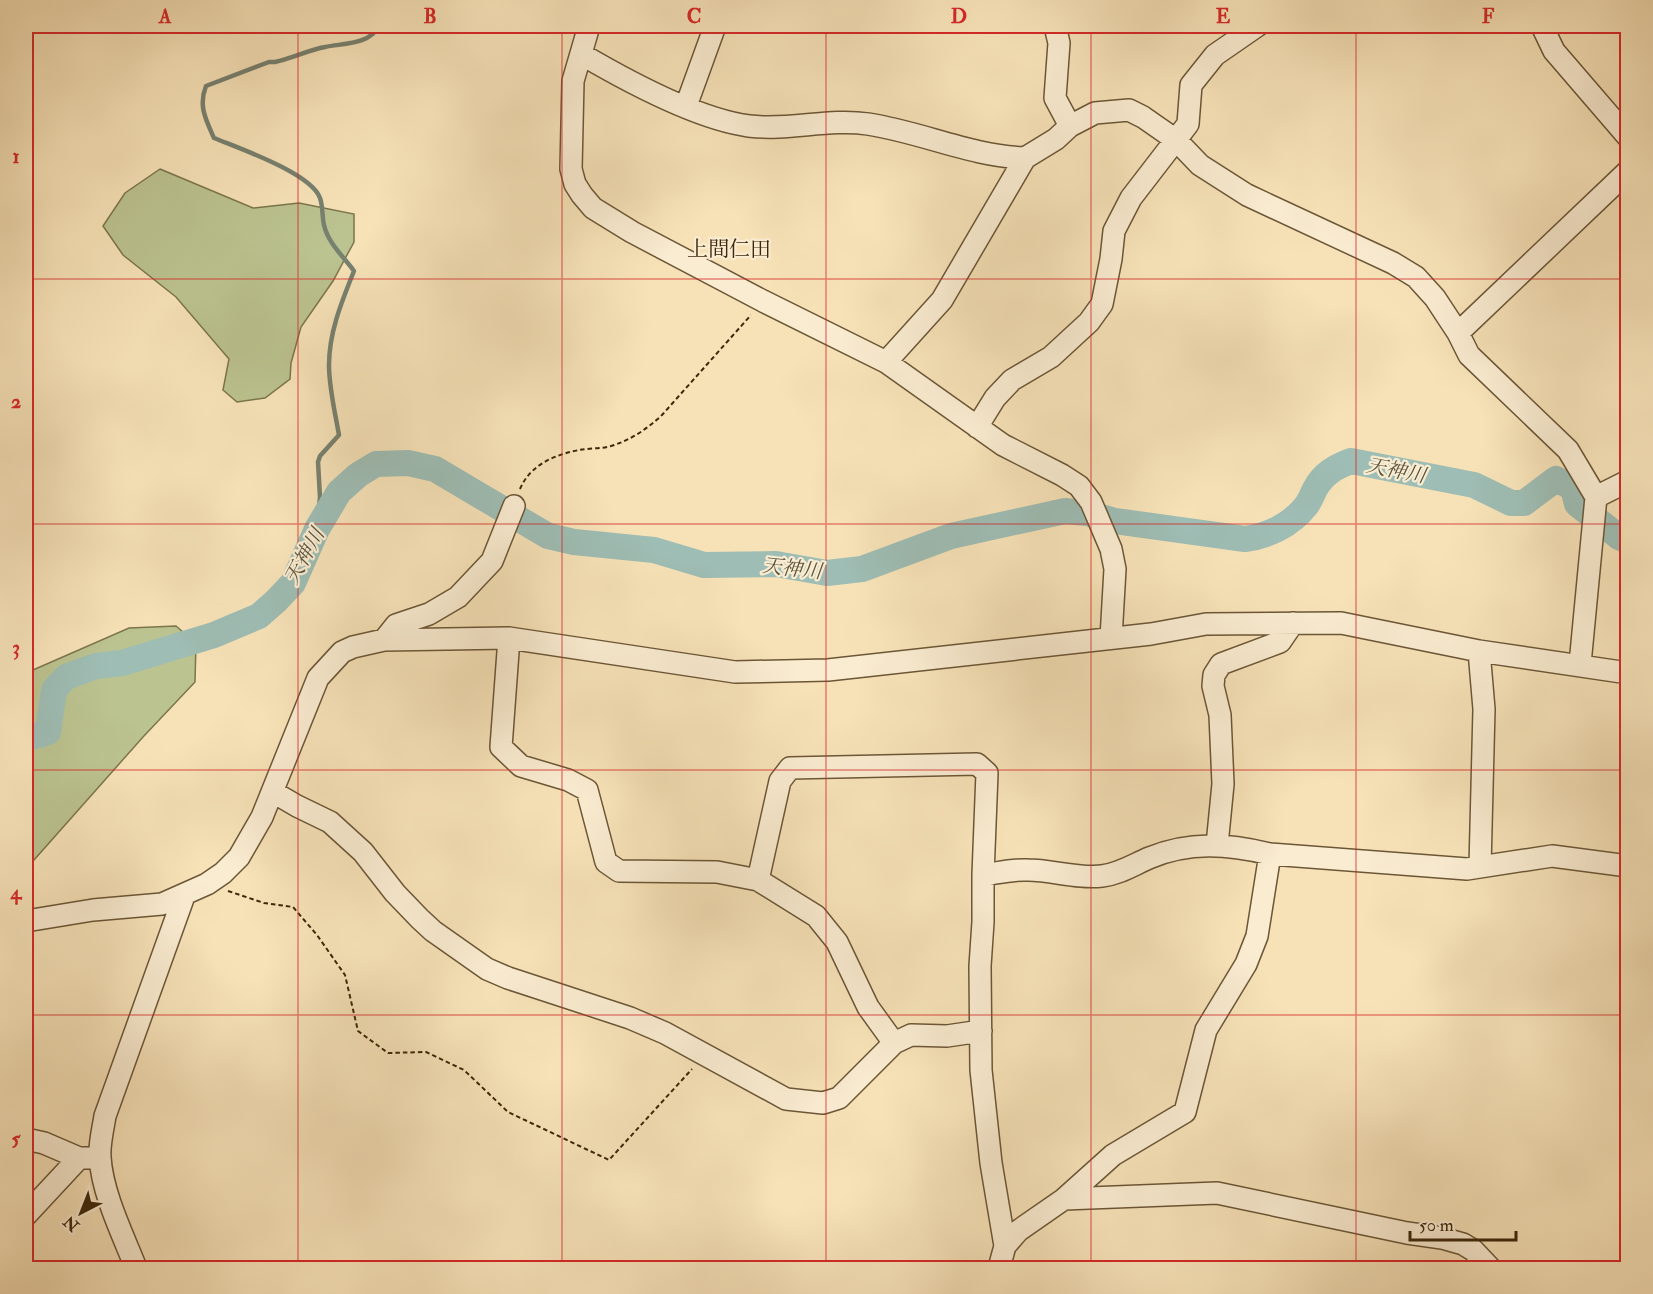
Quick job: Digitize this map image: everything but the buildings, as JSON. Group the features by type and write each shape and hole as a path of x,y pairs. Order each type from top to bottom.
{"street":[{"path":"589,26 573,81 571,169 575,184 593,208 632,232 763,301 886,362 1003,445 1080,486 1095,511 1111,549 1115,569 1112,638"},
{"path":"686,106 715,26"},
{"path":"1055,26 1059,43 1055,98 1070,126"},
{"path":"977,427 995,398 1012,380 1051,357 1089,322 1102,304 1114,231 1131,198 1188,124 1191,85 1215,55 1257,26"},
{"path":"1542,26 1554,51 1628,137"},
{"path":"581,54 686,106 710,116 749,126 868,124 1000,157 1025,158"},
{"path":"886,362 942,300 1025,158 1056,139 1070,126 1095,113 1129,110 1176,140 1200,165 1247,195 1393,263 1416,278 1435,298 1458,333 1469,355 1568,450 1596,497 1580,664"},
{"path":"1458,333 1628,171"},
{"path":"1596,497 1628,482"},
{"path":"384,640 396,626 429,614 458,597 492,561 511,515"},
{"path":"1217,845 1223,784 1220,715 1213,686 1214,675 1221,664 1280,642 1293,623"},
{"path":"26,921 93,910 162,904 184,896 223,873 239,856 262,817 318,678 342,652 353,646 384,640 509,638 735,672 828,670 1151,634 1206,624 1341,623 1479,651 1580,664 1628,673"},
{"path":"509,638 501,747 521,766 568,780 586,790 606,862 619,871 717,872 758,880 816,916 837,942 868,1007 894,1043"},
{"path":"1479,651 1484,709 1480,867"},
{"path":"758,880 780,781 790,768 977,764 987,773 980,966 981,1070 991,1163 1005,1246 999,1269"},
{"path":"273,792 330,822 363,852 395,893 420,919 447,942 487,969 630,1018 665,1034 786,1099 824,1103 839,1098 894,1043 911,1035 947,1036 981,1031"},
{"path":"983,875 1027,870 1100,877 1118,873 1176,848 1217,845 1243,848 1270,855 1467,869 1552,856 1628,867"},
{"path":"1005,1246 1018,1231 1064,1199 1113,1155 1185,1112 1206,1030 1246,964 1257,936 1270,855"},
{"path":"26,1215 90,1158 184,896"},
{"path":"26,1139 90,1158 106,1187 135,1269"},
{"path":"1064,1199 1217,1193 1407,1233 1442,1238 1463,1244 1473,1250 1490,1269"}],"path":[{"path":"511,515 524,481 537,466 578,450 610,446 647,429 763,301"},
{"path":"207,884 264,903 293,907 317,935 345,975 358,1030 388,1053 426,1052 464,1070 508,1112 609,1160 704,1055"}],"green space":[{"path":"160,169 253,208 299,203 354,214 354,242 333,281 301,327 291,363 290,379 265,398 237,402 223,390 229,359 176,297 123,255 103,226 125,193"},
{"path":"176,626 196,643 195,682 26,869 26,671 129,628"}],"waterway":[{"path":"317,529 320,497 318,462 320,456 339,435 329,374 331,341 354,271 326,232 322,204 314,189 303,179 273,162 214,138 204,113 203,100 206,86 269,62 319,48 363,40 375,32 379,26"},
{"name":"天神川","path":"26,736 48,732 54,690 66,677 96,666 122,663 214,635 259,616 293,583 317,529 339,492 358,475 376,464 408,463 435,469 548,536 574,542 654,550 704,565 776,564 827,573 862,569 951,536 1065,511 1087,513 1115,521 1245,539 1254,538 1293,519 1306,506 1318,484 1326,475 1351,461 1474,485 1511,503 1524,503 1556,479 1573,488 1577,504 1619,537 1628,541"}],"district":[{"name":"上間仁田","path":"729,249"}]}
